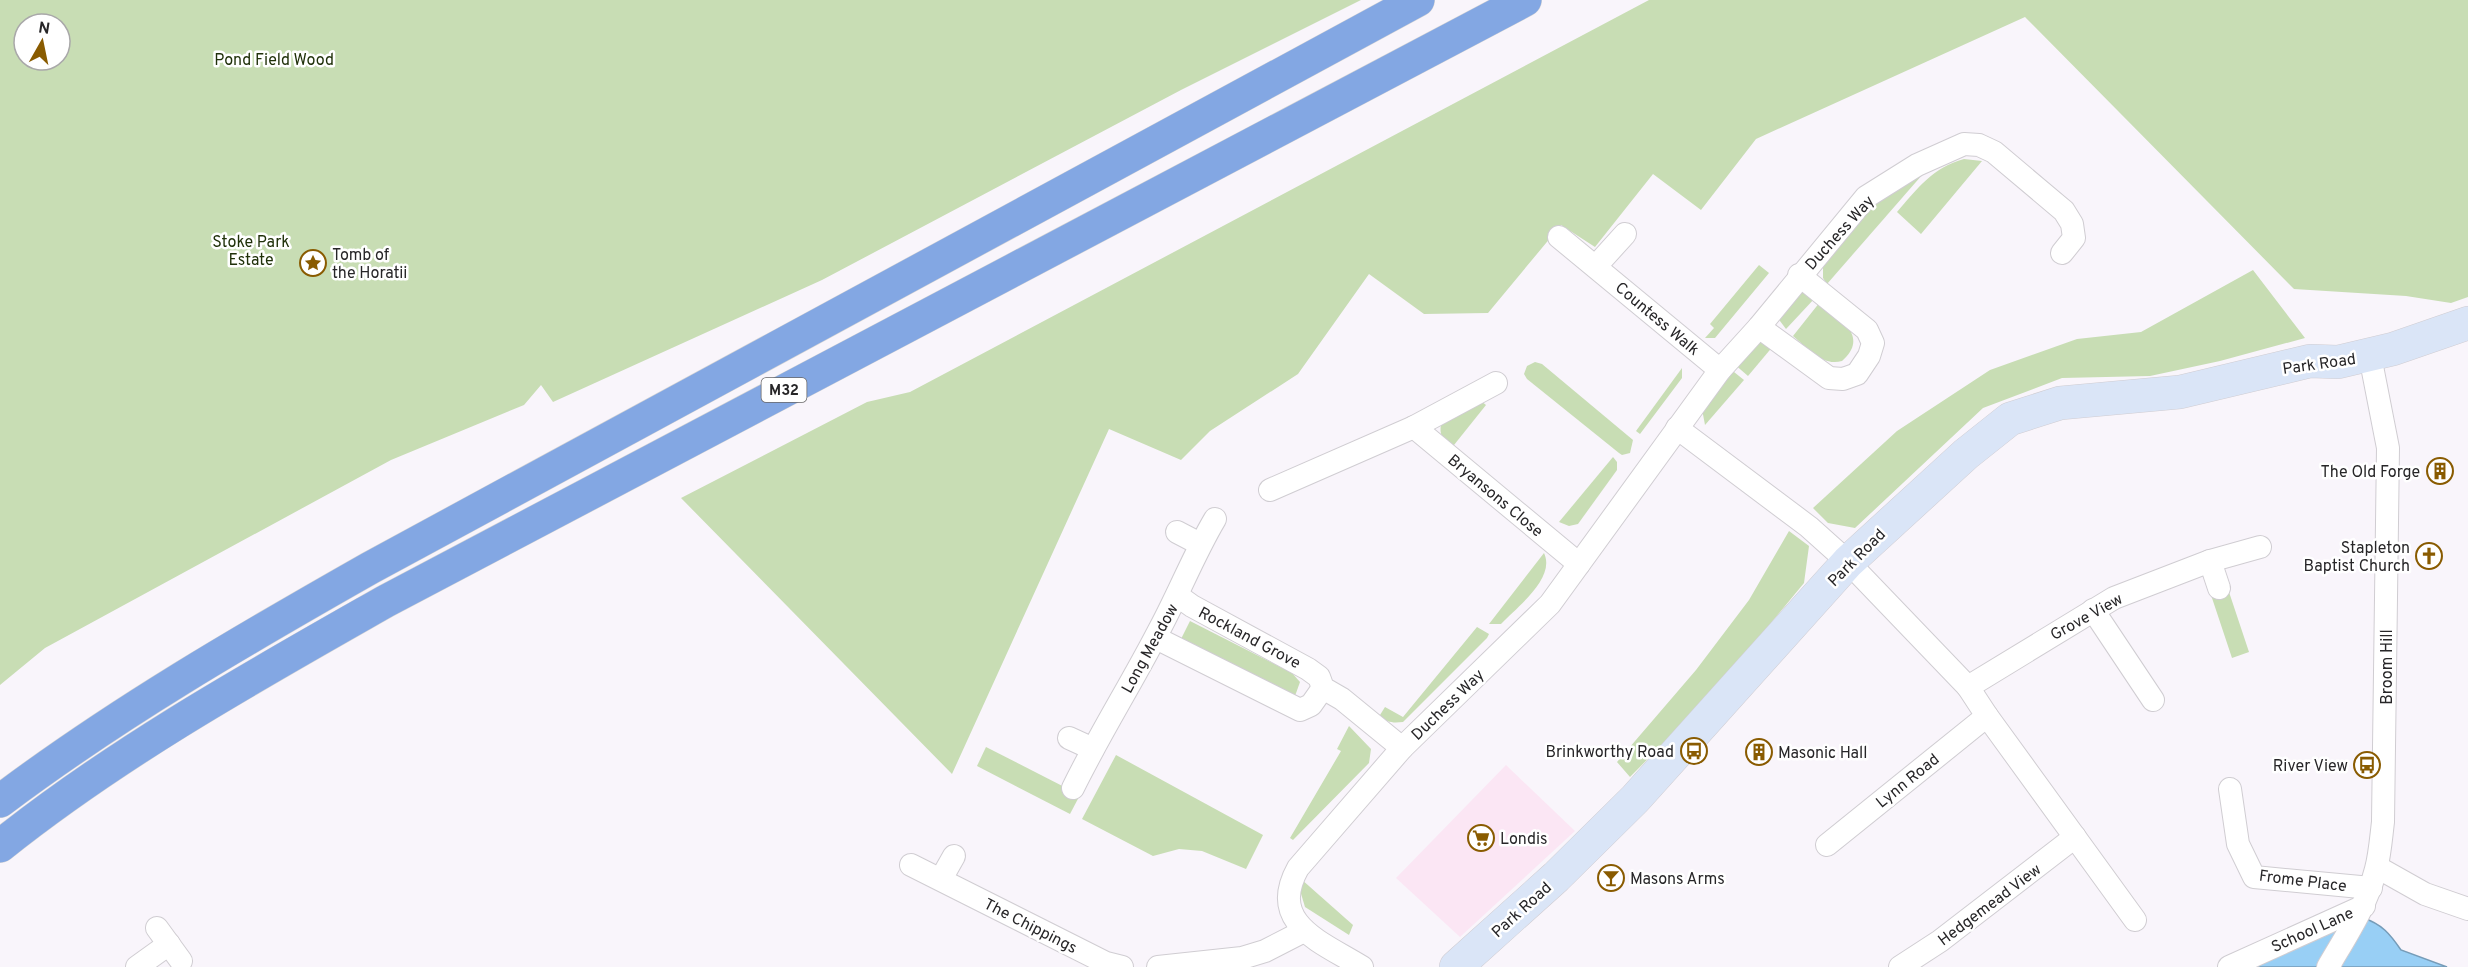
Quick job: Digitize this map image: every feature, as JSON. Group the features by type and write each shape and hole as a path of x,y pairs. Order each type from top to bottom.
{"highway":[{"name":"M32","path":"0,801 37,773 225,650 370,568 1418,0"},
{"name":"M32","path":"0,846 55,802 231,689 386,601 1525,0"}],"main road":[{"name":"Park Road","path":"1456,967 1556,877 1635,799 1848,562 1966,454 2010,419 2060,403 2180,392 2299,363 2338,362 2370,356 2468,323"}],"street":[{"name":"Duchess Way","path":"1362,967 1304,930 1289,912 1288,899 1291,881 1298,868 1402,748 1550,604 1619,513 1720,370 1759,327 1799,275 1866,197 1917,165 1964,144 1979,145 1995,152 2064,212 2072,224 2074,238 2062,253"},
{"path":"1596,266 1625,234"},
{"name":"Countess Walk","path":"1559,237 1720,370"},
{"path":"1759,327 1829,378 1843,379 1857,374 1869,356 1873,343 1868,330 1799,275"},
{"name":"Broom Hill","path":"2328,967 2367,894 2383,822 2388,448 2370,356"},
{"path":"1270,490 1414,427 1496,383"},
{"name":"Bryansons Close","path":"1414,427 1579,564"},
{"path":"1677,428 1809,527 1848,562 1968,687 2135,920"},
{"name":"Long Meadow","path":"1073,788 1093,748 1156,638 1178,596 1200,544 1215,519"},
{"path":"1177,532 1200,544"},
{"name":"Grove View","path":"1968,687 2114,598 2210,561 2260,547"},
{"path":"2210,561 2220,588"},
{"name":"Rockland Grove","path":"1178,596 1192,606 1308,669 1319,677 1323,688 1342,699 1402,748"},
{"path":"2093,610 2153,700"},
{"path":"1156,638 1300,710 1311,705 1323,688"},
{"name":"Lynn Road","path":"1827,845 1987,716"},
{"path":"1069,738 1093,748"},
{"name":"Frome Place","path":"2230,789 2238,844 2254,877 2367,894"},
{"name":"Hedgemead View","path":"1900,967 1940,941 2075,837"},
{"path":"941,879 954,856"},
{"name":"The Chippings","path":"911,865 1106,963 1122,967"},
{"path":"2367,894 2426,894 2468,909"},
{"name":"School Lane","path":"2229,967 2367,894"},
{"path":"1158,967 1242,958 1265,951 1304,930"},
{"path":"137,967 169,944"}],"shaded area":[{"path":"1506,765 1575,831 1460,937 1396,878"}],"green space":[{"name":"Stoke Park Estate","path":"0,0 1361,0 1181,90 822,280 553,402 541,385 524,405 391,460 45,648 0,685"},
{"path":"1649,0 2468,0 2468,297 2451,303 2406,296 2294,289 2025,17 1756,139 1701,210 1653,174 1595,247 1561,225 1488,313 1424,314 1369,274 1298,374 1210,431 1181,460 1109,429 952,774 681,498 867,402 910,392"},
{"path":"1964,159 1982,161 1921,234 1897,212 1934,173"},
{"path":"1929,167 1827,284 1823,278 1823,260 1864,206"},
{"path":"1759,265 1769,273 1715,338 1705,338 1714,328 1710,324"},
{"path":"2253,270 2305,338 2220,361 2150,376 2062,378 1983,408 1855,528 1828,523 1813,508 1897,431 1990,370 2077,339 2141,332"},
{"path":"1801,292 1815,298 1786,329 1780,321 1779,314"},
{"path":"1820,302 1843,321 1853,336 1850,352 1842,361 1821,359 1793,336"},
{"path":"1754,340 1774,345 1748,376 1733,363"},
{"path":"1535,362 1542,364 1633,440 1630,453 1622,455 1619,453 1527,379 1524,374 1527,366"},
{"path":"1682,368 1682,378 1640,434 1636,431"},
{"path":"1729,368 1744,380 1705,425 1702,409"},
{"path":"1476,397 1486,405 1454,445 1450,445 1441,434 1442,420"},
{"path":"1613,457 1617,462 1617,470 1578,524 1569,526 1559,522"},
{"path":"1789,531 1809,546 1804,583 1714,692 1630,777 1617,762 1696,670 1749,600"},
{"path":"1544,553 1545,572 1533,592 1501,624 1489,624"},
{"path":"2227,586 2249,652 2232,658 2210,592"},
{"path":"1190,621 1292,673 1300,682 1295,696 1180,641"},
{"path":"1477,627 1489,634 1487,638 1403,722 1390,722 1380,715 1385,707 1403,717"},
{"path":"1349,726 1371,749 1369,763 1293,840 1290,838 1341,751 1337,749"},
{"path":"986,747 1080,795 1070,814 977,766"},
{"path":"1116,755 1263,835 1246,869 1202,851 1179,849 1153,856 1082,819"},
{"path":"1301,879 1353,925 1349,935 1305,907 1299,887"}],"water":[{"path":"2363,918 2385,930 2401,950 2447,967 2242,967"}],"place":[{"name":"Tomb of the Horatii","path":"313,263"},
{"name":"The Old Forge","path":"2440,471"},
{"name":"Stapleton Baptist Church","path":"2429,556"},
{"name":"Brinkworthy Road","path":"1694,751"},
{"name":"Masonic Hall","path":"1759,752"},
{"name":"River View","path":"2367,765"},
{"name":"Londis","path":"1481,838"},
{"name":"Masons Arms","path":"1611,878"}],"park label":[{"name":"Pond Field Wood","path":"274,59"}]}
